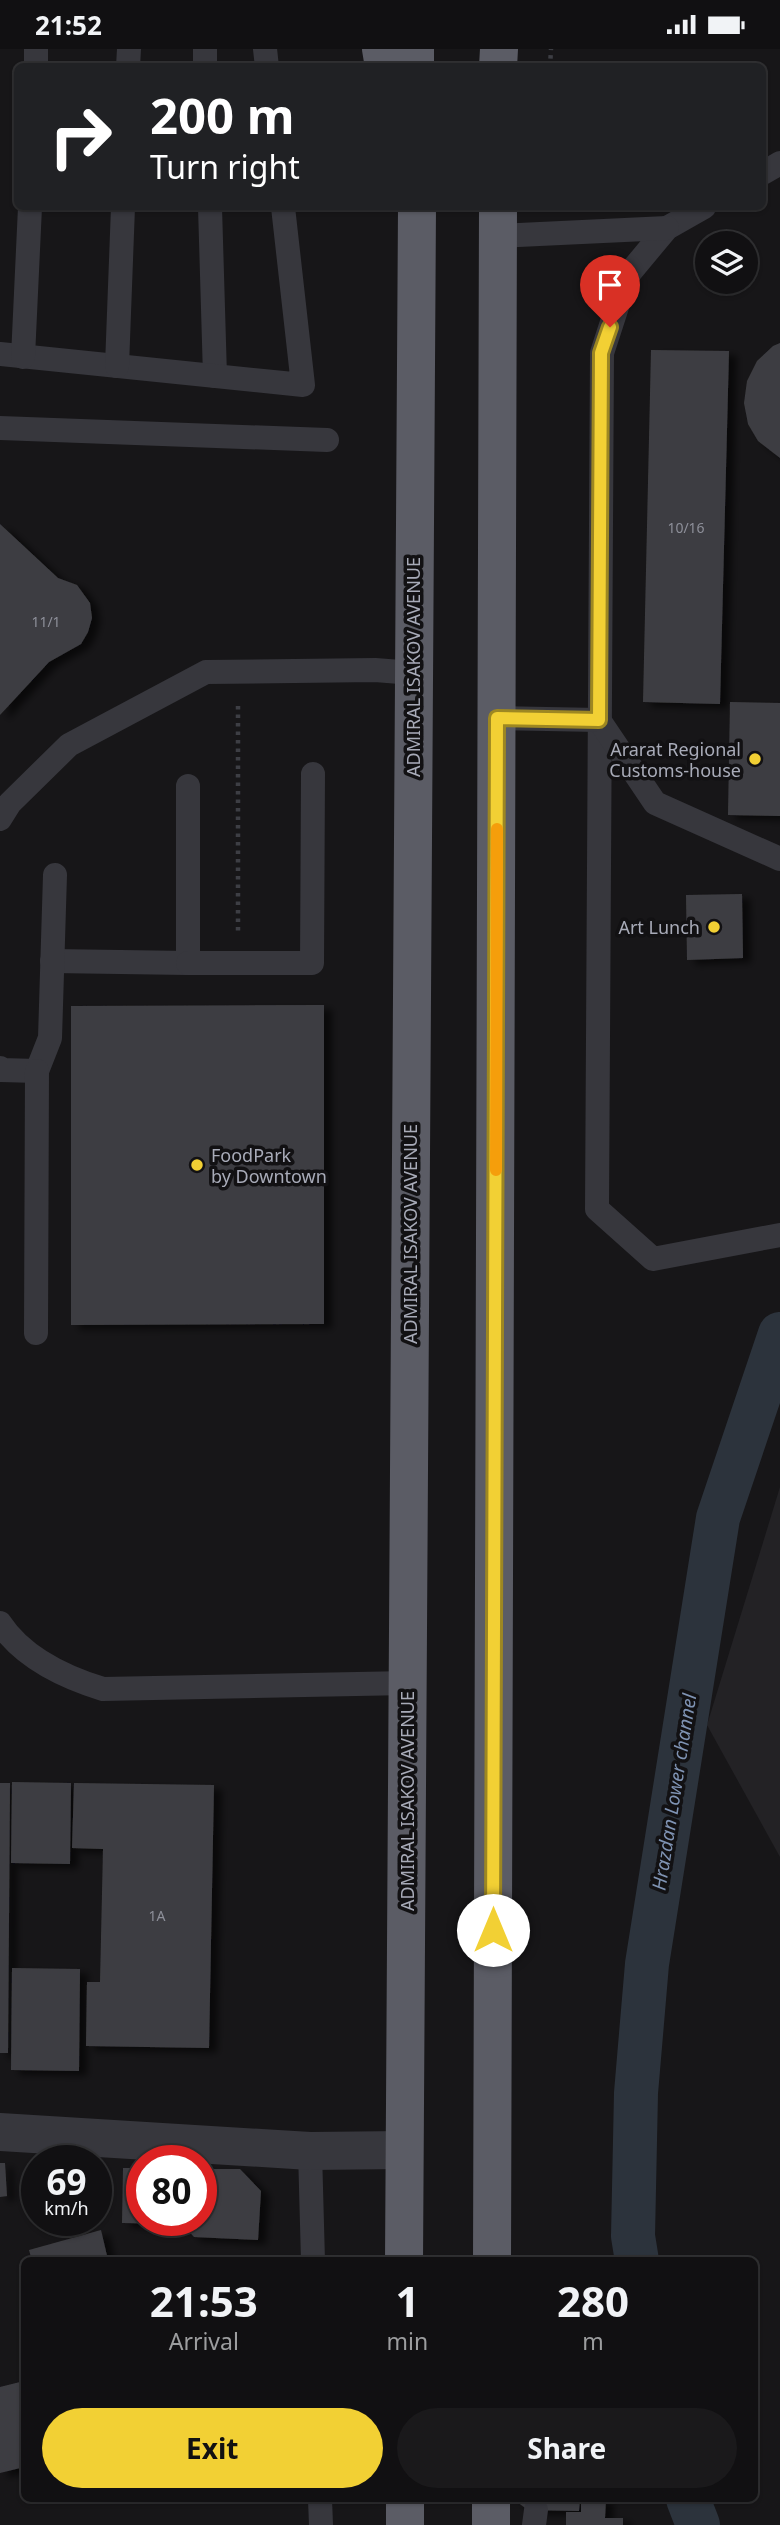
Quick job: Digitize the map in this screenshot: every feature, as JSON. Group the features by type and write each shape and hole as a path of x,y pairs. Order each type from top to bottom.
{"highway":[{"path":"410,210 417,248"},
{"name":"ADMIRAL ISAKOV AVENUE","path":"404,2257 416,210"},
{"path":"492,2257 498,221"},
{"path":"405,2502 405,2525"},
{"path":"491,2502 491,2525"}],"street":[{"path":"0,2132 310,2151 404,2150"}],"lane":[{"path":"30,210 12,356 303,385 283,210"},
{"path":"117,366 123,210"},
{"path":"210,210 215,376"},
{"path":"699,210 667,228 627,276 601,353 597,1209 653,1259 780,1235"},
{"path":"498,221 667,228"},
{"path":"0,428 327,440"},
{"path":"3,808 69,745 206,672 375,670 413,673"},
{"path":"497,718 599,720"},
{"path":"599,720 655,803 780,859"},
{"path":"52,961 312,963 313,774"},
{"path":"188,786 188,963"},
{"path":"36,1333 37,1071 50,1038 55,875"},
{"path":"0,1068 37,1071"},
{"path":"0,1623 21,1649 72,1679 103,1689 408,1683"},
{"path":"310,2151 313,2257"},
{"path":"320,2502 321,2525"}],"path":[{"path":"238,714 238,963"}],"shaded area":[{"path":"780,1487 780,1857 707,1725"}],"building":[{"path":"780,343 780,458 758,441 748,424 744,403 747,381 757,361"},
{"path":"651,350 729,351 720,704 643,702"},
{"path":"0,524 58,578 77,585 90,603 92,618 81,644 49,662 0,715"},
{"name":"Ararat Regional Customs-house","path":"730,702 780,703 780,816 728,815"},
{"name":"Art Lunch","path":"742,894 743,958 687,960 686,895"},
{"name":"FoodPark by Downtown","path":"324,1005 324,1324 71,1325 71,1006"},
{"path":"12,1782 71,1783 70,1864 11,1863"},
{"path":"0,1783 10,1783 8,2053 0,2053"},
{"path":"74,1783 214,1785 209,2048 86,2046 87,1982 100,1982 103,1849 72,1848"},
{"path":"12,1968 80,1969 79,2071 11,2070"},
{"path":"0,2163 5,2163 7,2196 0,2197"},
{"path":"123,2168 126,2168 126,2223 122,2223"},
{"path":"217,2169 240,2169 261,2191 258,2240 194,2237 217,2236"},
{"path":"79,2236 102,2236 107,2257 31,2257 29,2250"},
{"path":"21,2382 21,2468 0,2473 0,2387"},
{"path":"517,2502 580,2502 579,2511 528,2510"},
{"path":"581,2502 606,2502 605,2518 623,2518 623,2525 566,2525 566,2512 581,2512"}],"waterway":[{"name":"Hrazdan Lower channel","path":"636,2257 633,2236 636,2093 647,1964 718,1518 780,1334"},
{"name":"Hrazdan Lower channel","path":"689,2502 698,2525"}],"slow traffic":[{"path":"496,1170 497,829"}],"place":[{"name":"Ararat Regional Customs-house","path":"755,759"},
{"name":"Art Lunch","path":"714,927"},
{"name":"FoodPark by Downtown","path":"197,1165"}],"route":[{"path":"493,1930 497,718 599,720 601,353 610,327"}]}
